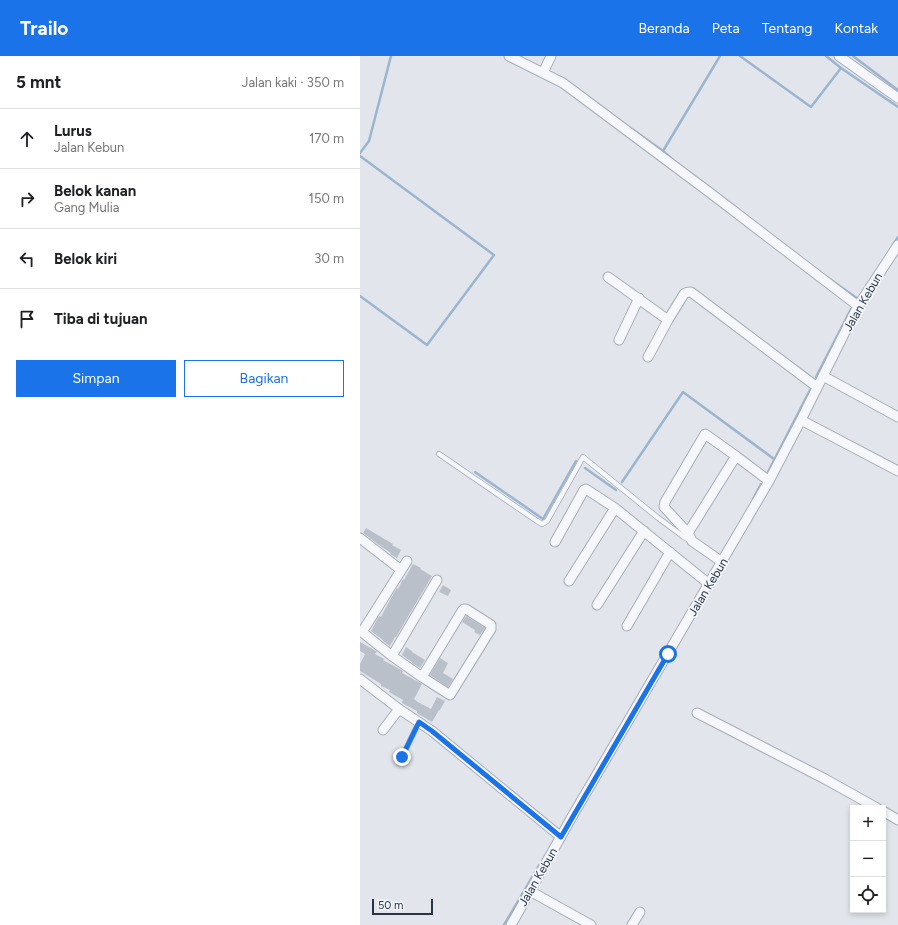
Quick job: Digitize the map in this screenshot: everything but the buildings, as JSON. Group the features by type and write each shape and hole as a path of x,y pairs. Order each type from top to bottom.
{"street":[{"path":"509,56 567,86 858,306"},
{"path":"543,73 551,56"},
{"path":"839,56 898,98"},
{"name":"Jalan Kebun","path":"510,925 769,481 858,306 898,245"},
{"path":"608,277 668,320"},
{"path":"648,357 685,292 691,292 817,387"},
{"path":"619,340 639,298"},
{"path":"823,376 898,416"},
{"path":"801,420 898,471"},
{"path":"722,562 690,537 664,508 665,502 705,434 769,481"},
{"path":"690,537 736,456"},
{"path":"555,542 584,490 586,489 616,508 709,584"},
{"path":"569,581 616,508"},
{"path":"597,605 644,531"},
{"path":"360,538 401,570"},
{"path":"626,626 670,552"},
{"path":"407,561 361,631 392,656 422,677 450,695 491,629 491,625 466,609 462,610 422,677"},
{"path":"392,656 437,580"},
{"path":"360,679 399,709 432,731 561,837"},
{"path":"383,730 399,709"},
{"path":"698,713 818,775 872,805"},
{"path":"886,813 898,820"},
{"path":"530,891 577,922 591,925"},
{"path":"632,925 640,912"}],"lane":[{"path":"439,454 542,524 547,521 584,457 657,517 684,537 690,537"},
{"path":"402,757 419,722"}],"waterway":[{"path":"360,153 369,141 391,56"},
{"path":"632,129 663,151 720,56"},
{"path":"740,56 811,107 841,68 898,107"},
{"path":"826,56 841,68"},
{"path":"853,56 898,90"},
{"path":"663,151 672,159"},
{"path":"360,156 494,255 427,345 360,296"},
{"path":"893,245 898,237"},
{"path":"827,277 858,299"},
{"path":"816,377 851,309"},
{"path":"768,472 810,390"},
{"path":"622,482 683,392 774,459"},
{"path":"475,472 543,519 576,461"},
{"path":"585,468 616,490"},
{"path":"753,499 761,484"},
{"path":"504,925 540,864"}],"route":[{"path":"402,757 419,722 561,837 668,654"}]}
